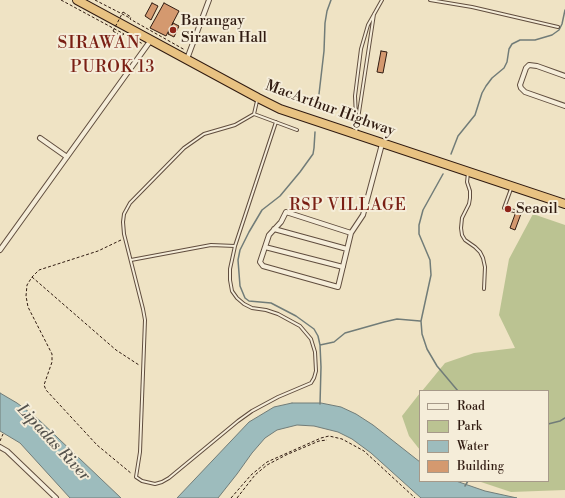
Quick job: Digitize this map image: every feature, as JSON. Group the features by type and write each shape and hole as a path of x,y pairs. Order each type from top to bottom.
{"highway":[{"name":"MacArthur Highway","path":"77,0 149,43 189,56 258,98 289,113 565,204"}],"street":[{"path":"189,56 208,0"},
{"path":"0,250 149,43"},
{"path":"565,76 537,66 529,65 526,68 520,85 525,92 565,106"},
{"path":"40,138 67,157"},
{"path":"351,233 286,212 281,222 269,235 260,262 263,266 338,287 351,233 363,215 382,144"},
{"path":"274,229 347,249"},
{"path":"265,247 343,267"},
{"path":"0,447 7,451 56,498"}],"lane":[{"path":"358,124 355,101 358,65 364,36 382,0"},
{"path":"430,0 479,8 558,27"},
{"path":"356,135 375,13"},
{"path":"258,98 254,114 235,125 204,134 184,148 130,203 126,209 123,222 125,238 145,320 142,367 140,452 136,477 142,481 156,484 169,478 252,411 278,397 311,383 314,378 316,371 315,352 311,339 300,326 278,314 252,308 244,304 232,291 230,280 230,269 235,246 276,122"},
{"path":"254,114 297,130"},
{"path":"469,172 467,182 470,191 470,198 469,204 462,218 461,228 462,235 465,240 475,247 483,258 485,268 484,289"},
{"path":"512,186 504,208 514,211"},
{"path":"131,260 202,246 235,246"}],"path":[{"path":"61,0 124,34 149,43"},
{"path":"96,0 130,19 189,56"},
{"path":"124,34 121,36 113,31 123,12 131,17 130,19"},
{"path":"125,238 98,251 39,270 27,284 26,296 28,307 52,354 52,362 45,379 44,385 46,390 97,445 136,477"},
{"path":"32,277 116,350 142,367"},
{"path":"0,441 3,434"},
{"path":"232,498 251,475 267,462 321,438 329,436 342,439 364,451 415,498"},
{"path":"236,498 255,475 267,465 292,453 328,440"}],"green space":[{"path":"533,214 565,225 565,490 511,492 481,482 549,482 549,390 423,390 445,363 474,353 515,348 499,315 509,259"},
{"path":"419,394 419,449 409,436 402,416"}],"water":[{"name":"Lipadas River","path":"0,393 17,403 37,418 121,498 70,498 20,443 0,431"},
{"path":"292,403 321,403 341,407 356,414 373,425 419,461 419,482 459,482 485,491 517,498 421,498 371,453 352,439 338,432 314,426 297,425 277,430 265,438 218,498 177,498 249,422 274,407"}],"building":[{"path":"152,3 158,6 151,20 145,16"},
{"path":"164,3 179,11 166,36 150,28"},
{"name":"Barangay Sirawan Hall","path":"173,23 179,26 174,37 168,34"},
{"path":"381,51 387,52 383,73 377,72"},
{"path":"517,209 522,211 515,230 510,228"}],"waterway":[{"path":"319,94 324,51 325,23 331,0"},
{"path":"451,154 458,136 475,115 482,93 486,86 492,78 504,68 507,62 509,49 512,44 520,40 535,40 552,35 559,30 565,10"},
{"path":"315,132 313,154 280,196 262,210 240,250 238,260 240,286 245,298 249,301 271,303 296,316 314,329 318,336 321,367 320,404"},
{"path":"443,174 423,210 419,225 419,234 430,260 431,275 421,321 422,334 427,349 437,366 457,390"},
{"path":"320,345 334,342 345,333 384,322 397,319 420,321"},
{"path":"549,424 565,418"},
{"path":"465,486 467,482"}],"place":[{"name":"Barangay Sirawan Hall","path":"173,30"},
{"name":"Seaoil","path":"508,209"}],"district":[{"name":"SIRAWAN","path":"99,44"},
{"name":"PUROK 13","path":"113,68"},
{"name":"RSP VILLAGE","path":"348,206"}]}
